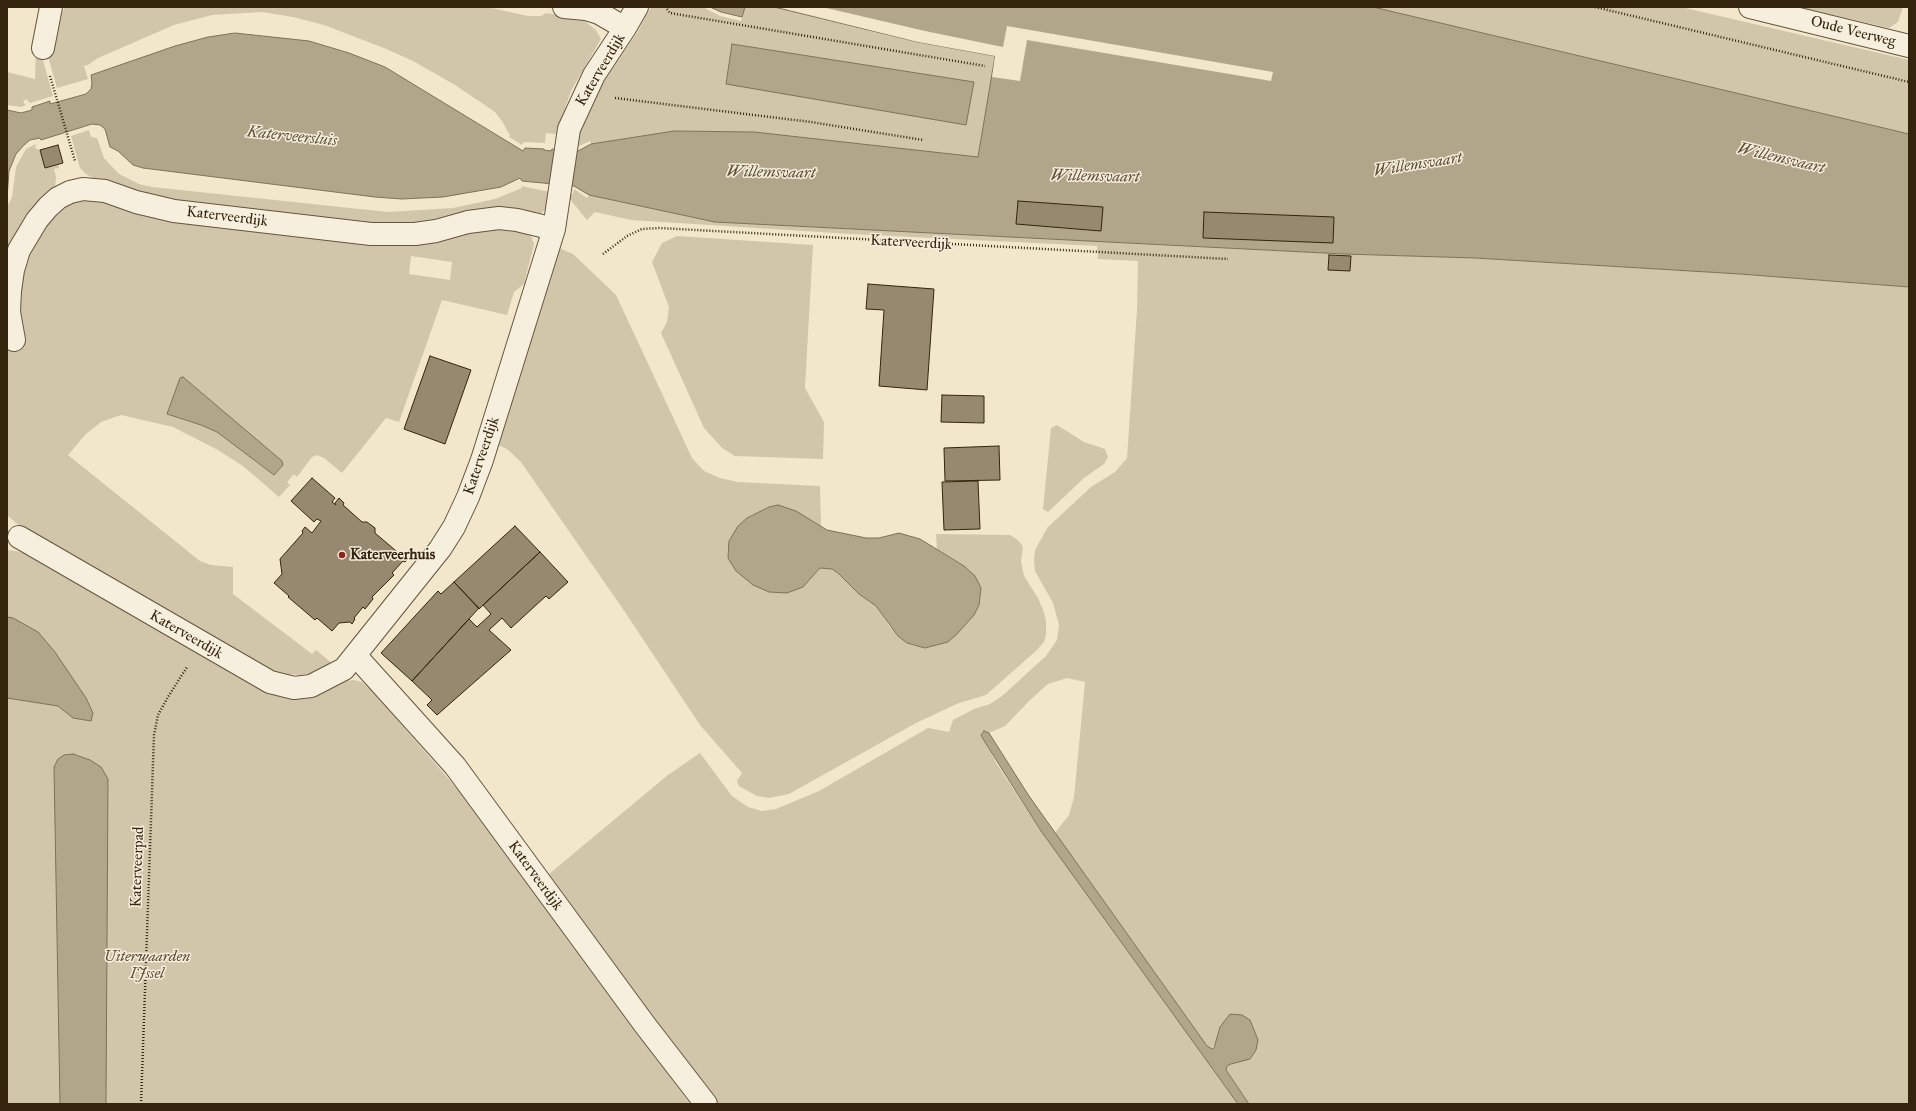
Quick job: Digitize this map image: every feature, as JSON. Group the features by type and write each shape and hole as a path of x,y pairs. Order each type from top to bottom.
{"street":[{"path":"43,48 52,7"},
{"name":"Katerveerdijk","path":"564,7 599,13 625,28"},
{"name":"Katerveerdijk","path":"19,537 270,682 294,688 311,686 344,669 356,656 440,549 454,527 468,497 482,460 554,229 569,129 585,91 637,7"},
{"name":"Oude Veerweg","path":"1750,7 1909,46"},
{"name":"Katerveerdijk","path":"14,340 9,312 10,291 13,270 20,250 37,220 48,207 58,198 70,192 83,189 105,190 136,202 174,211 371,234 415,234 436,231 475,221 499,218 517,220 554,229"},
{"name":"Katerveerdijk","path":"356,656 455,766 644,1025 706,1104"}],"path":[{"path":"666,7 670,13 986,66"},
{"path":"1595,7 1909,82"},
{"path":"585,91 605,97 811,122 923,140"},
{"path":"56,94 68,138"},
{"name":"Katerveerdijk","path":"602,254 627,236 642,230 659,228 1228,259"},
{"name":"Katerveerpad","path":"141,1104 153,762 156,725 168,697 203,644"}],"green space":[{"path":"65,7 487,7 528,16 541,16 546,13 582,19 596,30 601,39 571,91 556,134 546,133 545,143 524,142 522,145 509,137 510,134 495,112 455,85 413,61 324,25 293,17 262,12 212,15 174,25 98,58 84,66 88,79 57,88 47,53 53,31"},
{"path":"651,7 703,7 720,16 741,21 745,7 774,7 918,42 995,56 978,158 754,132 674,131 591,144 590,141 575,148 575,138 600,87 637,33","holes":["733,44 974,82 726,84"]},
{"path":"1373,7 1681,7 1909,60 1909,134"},
{"path":"1799,7 1903,7 1898,22 1889,28"},
{"path":"36,51 41,53 53,96 30,103 26,99 23,102 26,105 21,107 7,105 7,72 35,79"},
{"path":"89,130 91,137 97,138 104,158 119,174 139,184 152,187 388,212 453,208 495,199 522,188 521,186 550,192 546,209 539,215 404,227 177,203 102,183 86,174 80,168 71,136"},
{"path":"36,144 35,148 40,150 45,168 58,164 59,168 54,169 56,177 55,188 12,248 7,251 7,207 12,197 16,167 26,149"},
{"path":"574,189 587,198 589,195 715,222 1344,254 1475,258 1740,274 1909,287 1909,1104 1249,1104 1226,1070 1227,1066 1240,1062 1220,1027 1218,1037 1212,1049 1207,1046 1055,833 1069,815 1074,797 1085,682 1067,678 1048,684 1005,726 989,733 984,731 981,735 998,766 1041,831 1238,1104 718,1104 612,963 549,874 668,775 700,753 732,796 748,807 762,811 776,809 819,791 928,728 949,732 953,720 974,709 990,704 1002,696 1046,656 1057,640 1059,625 1053,603 1035,571 1035,550 1048,527 1091,487 1115,472 1127,458 1137,310 1138,261 1098,259 1097,246 851,234 631,220 595,212 587,220 569,198 568,193 573,194"},
{"path":"97,199 174,218 499,226 528,233 531,236 534,244 524,284 514,292 507,315 442,300 399,422 386,418 342,473 324,458 317,455 312,457 297,477 294,474 287,482 290,485 279,497 243,466 216,449 173,427 121,415 101,422 86,434 68,455 200,561 211,565 233,567 233,594 312,654 316,650 333,664 313,673 300,675 286,674 272,670 217,642 22,528 7,515 7,349 19,342 17,316 23,262 52,211 77,200","holes":["411,256 452,262 450,280 409,274","183,377 283,465 274,475 217,432 201,425 172,416"]},
{"path":"677,236 813,245 805,388 824,422 823,459 735,456 722,448 704,428 661,333 667,322 669,307 652,262 662,243"},
{"path":"559,248 573,254 616,295 692,458 704,471 720,478 737,482 820,486 821,526 785,507 769,507 747,518 808,582 820,568 832,569 859,594 876,606 890,627 907,643 925,648 938,645 948,642 964,566 937,549 936,534 1010,535 1018,540 1023,547 1021,561 1024,576 1038,598 1046,620 1046,635 1044,642 986,695 959,703 916,723 789,794 769,798 757,796 739,786 737,781 742,773 700,725 625,612 521,462 507,449 498,445"},
{"path":"1057,425 1084,442 1105,449 1108,457 1104,464 1084,478 1048,512 1043,509 1051,428"},
{"name":"Uiterwaarden IJssel","path":"7,550 36,556 188,644 323,690 346,681 354,680 362,682 372,691 467,800 690,1104 7,1104"}],"water":[{"path":"710,7 745,7 742,17 721,12"},
{"path":"774,7 1373,7 1909,134 1909,287 1740,274 1475,258 1344,254 715,222 589,195 574,186 522,181 520,178 501,187 443,197 402,199 375,197 143,168 133,165 118,151 110,147 105,129 100,125 92,124 41,140 40,138 30,140 24,145 16,154 9,171 7,198 7,110 21,113 32,110 32,107 50,101 50,104 86,94 91,89 91,75 175,46 208,37 235,33 309,41 349,53 385,67 523,151 525,148 576,152 591,144 674,131 754,132 978,157 995,56 918,42"},
{"path":"732,44 974,82 966,125 726,84"},
{"path":"183,377 282,461 283,465 274,475 217,432 167,414 180,378"},
{"path":"778,505 796,511 827,530 866,538 879,538 899,533 920,539 964,566 975,576 981,588 979,605 974,615 948,642 925,648 907,643 898,636 876,606 859,594 832,569 820,568 803,587 787,593 769,592 753,585 736,571 728,558 729,541 738,526 747,518 769,507"},
{"path":"7,617 13,618 38,632 55,652 86,698 93,713 91,721 73,718 58,706 7,698"},
{"path":"984,731 989,733 1029,796 1207,1046 1212,1049 1214,1048 1220,1027 1230,1014 1242,1015 1250,1020 1258,1040 1256,1050 1250,1059 1231,1064 1227,1066 1226,1070 1249,1104 1238,1104 1041,831 983,739 981,735"},
{"path":"73,754 90,760 101,767 108,779 106,1104 60,1104 54,767 58,759 64,755"}],"pier":[{"path":"777,7 822,7 925,31 1003,47 1007,26 1273,72 1271,81 1027,40 1020,81 992,77 995,56 918,42"}],"building":[{"path":"58,145 63,163 45,168 40,150"},
{"path":"1018,201 1103,207 1101,231 1016,224"},
{"path":"1204,212 1334,217 1333,243 1203,238"},
{"path":"1329,255 1351,256 1350,271 1328,270"},
{"path":"868,284 934,289 927,390 879,386 884,310 866,309"},
{"path":"430,356 471,370 445,444 404,429"},
{"path":"942,395 984,396 984,423 941,422"},
{"path":"999,446 1000,480 945,481 944,448"},
{"name":"Katerveerhuis","path":"312,478 335,498 332,502 336,505 335,503 339,498 344,503 343,505 362,522 367,522 375,528 375,533 402,556 404,554 408,558 405,562 403,561 392,573 394,575 372,597 373,599 365,609 363,607 354,618 355,619 352,624 350,622 339,623 332,631 317,618 315,620 274,583 282,574 280,559 303,533 302,531 305,527 312,533 321,521 317,519 314,522 291,501"},
{"path":"978,481 980,529 944,530 942,482"},
{"path":"515,526 540,552 479,609 454,582"},
{"path":"540,552 568,582 549,599 546,596 511,628 502,618 489,630 511,650 437,715 427,705 432,700 412,681 469,619 477,627 491,614 483,605"},
{"path":"454,582 479,608 412,681 381,653 438,591 441,594"}],"place":[{"name":"Katerveerhuis","path":"342,555"}],"water label":[{"name":"Katerveersluis","path":"292,137"},
{"name":"Willemsvaart","path":"1781,159"},
{"name":"Willemsvaart","path":"1418,165"},
{"name":"Willemsvaart","path":"771,173"},
{"name":"Willemsvaart","path":"1095,177"}]}
